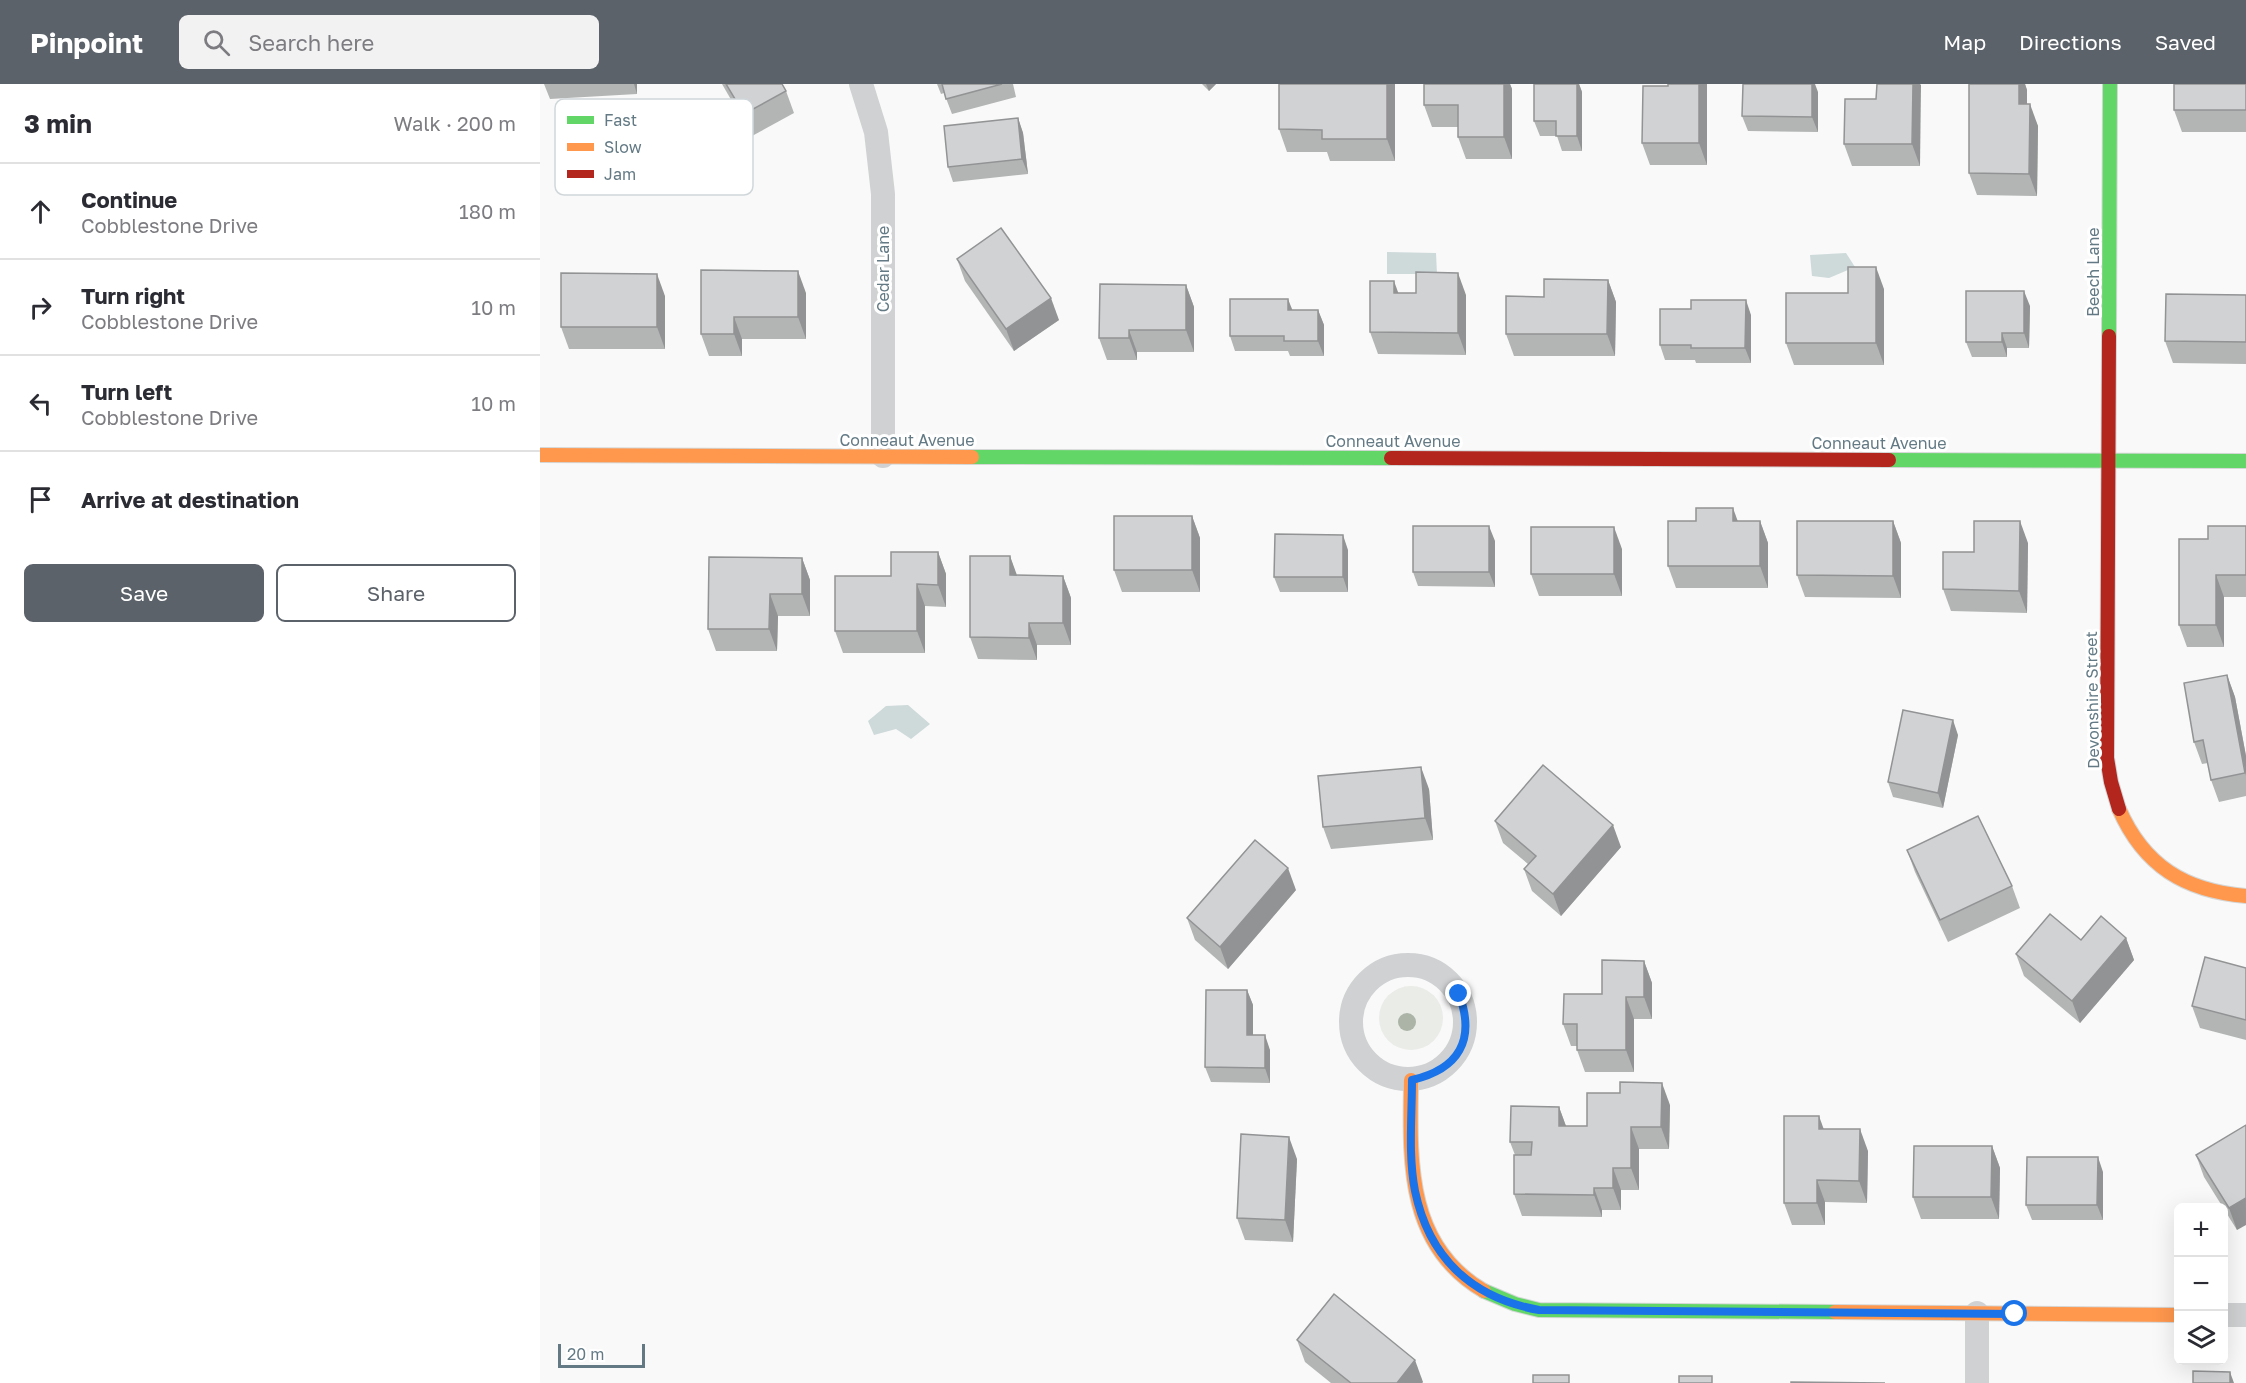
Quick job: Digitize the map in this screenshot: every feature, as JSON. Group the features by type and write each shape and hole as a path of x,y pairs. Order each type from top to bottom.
{"street":[{"name":"Cedar Lane","path":"861,84 876,132 883,194 883,456"},
{"name":"Beech Lane","path":"2108,461 2110,84"},
{"name":"Conneaut Avenue","path":"540,455 2246,461"},
{"name":"Devonshire Street","path":"2108,461 2107,758 2116,804 2125,825 2138,844 2154,861 2173,875 2216,893 2246,896"},
{"path":"1411,965 1430,969 1447,979 1459,994 1466,1012 1466,1032 1459,1050 1447,1065 1430,1075 1412,1080 1393,1078 1376,1070 1362,1057 1354,1041 1351,1022 1354,1004 1362,987 1376,975 1392,967 1411,965"},
{"path":"1412,1080 1412,1152 1415,1188 1420,1211 1429,1233 1441,1253 1473,1286 1493,1298 1515,1306 1539,1310 2174,1315"},
{"path":"1977,1313 1977,1383"},
{"path":"2228,1315 2246,1316"}],"shaded area":[{"path":"1387,252 1436,253 1437,274 1387,274"},
{"path":"1846,253 1855,267 1829,278 1812,276 1810,255"},
{"path":"908,705 930,724 911,739 896,729 874,735 868,721 886,706"},
{"path":"1411,986 1423,988 1434,995 1441,1006 1443,1018 1441,1030 1434,1041 1423,1048 1411,1050 1399,1048 1388,1041 1381,1030 1379,1018 1381,1006 1388,995 1399,988"}],"building":[{"path":"726,84 782,84 786,91 753,109 753,99 735,99"},
{"path":"942,84 1002,84 946,99"},
{"path":"1279,84 1387,84 1387,139 1322,139 1322,130 1279,129"},
{"path":"1424,84 1504,84 1504,137 1458,137 1458,105 1424,105"},
{"path":"1534,84 1577,84 1577,136 1556,136 1556,121 1534,121"},
{"path":"1668,84 1699,84 1699,143 1642,143 1643,86 1668,86"},
{"path":"1743,84 1812,84 1812,117 1742,116"},
{"path":"1877,84 1913,84 1912,144 1844,144 1845,99 1876,99"},
{"path":"1969,84 2019,84 2019,104 2030,104 2029,174 1969,173"},
{"path":"2174,84 2246,84 2246,110 2174,110"},
{"path":"1018,118 1022,159 948,167 944,126"},
{"path":"1001,228 1051,298 1006,329 957,259"},
{"path":"1848,267 1876,267 1876,343 1786,343 1786,293 1848,293"},
{"path":"701,270 798,271 798,317 734,317 734,334 701,334"},
{"path":"1416,272 1458,273 1458,333 1370,332 1370,281 1394,281 1394,293 1416,293"},
{"path":"561,273 657,274 657,327 561,327"},
{"path":"1544,279 1608,280 1607,334 1506,334 1506,296 1544,297"},
{"path":"1100,284 1186,285 1186,330 1129,330 1129,338 1099,338"},
{"path":"1966,291 2024,291 2024,333 2002,333 2002,342 1966,342"},
{"path":"2166,294 2246,295 2246,342 2165,341"},
{"path":"1230,299 1288,299 1288,310 1318,310 1318,341 1284,341 1284,336 1230,336"},
{"path":"1691,300 1746,300 1745,348 1691,348 1691,345 1660,345 1660,309 1691,309"},
{"path":"1696,508 1733,508 1733,521 1760,521 1760,566 1668,566 1668,521 1696,521"},
{"path":"1114,516 1192,516 1192,570 1114,570"},
{"path":"1797,521 1893,521 1893,576 1797,575"},
{"path":"1974,521 2020,521 2019,591 1943,589 1943,552 1974,552"},
{"path":"1413,526 1489,526 1489,572 1413,572"},
{"path":"2208,526 2246,526 2246,575 2216,575 2216,625 2179,625 2179,539 2208,539"},
{"path":"1531,527 1614,527 1614,574 1531,574"},
{"path":"1275,534 1343,535 1343,577 1274,577"},
{"path":"891,552 938,552 938,585 917,584 917,631 835,631 835,576 891,576"},
{"path":"970,556 1010,556 1010,575 1063,576 1063,623 1029,623 1029,638 970,637"},
{"path":"709,557 802,558 802,594 770,594 769,629 708,629"},
{"path":"2227,675 2245,773 2211,780 2203,740 2194,742 2184,683"},
{"path":"1903,710 1953,720 1938,793 1888,782"},
{"path":"1543,765 1613,825 1553,894 1524,869 1536,856 1495,821"},
{"path":"1421,767 1425,818 1323,827 1318,776"},
{"path":"1978,816 2012,886 1940,920 1907,850"},
{"path":"1255,840 1288,868 1220,947 1187,918"},
{"path":"2050,914 2081,940 2101,916 2126,938 2072,1001 2016,954"},
{"path":"2205,957 2246,968 2246,1020 2192,1006"},
{"path":"1602,960 1644,961 1644,997 1626,997 1626,1050 1577,1050 1577,1024 1563,1024 1564,994 1602,994"},
{"path":"1206,990 1247,990 1247,1035 1265,1035 1265,1068 1205,1067"},
{"path":"1620,1082 1662,1083 1661,1127 1631,1127 1631,1168 1613,1168 1613,1188 1594,1188 1594,1195 1514,1194 1514,1155 1531,1155 1532,1142 1510,1142 1511,1106 1559,1107 1559,1126 1587,1126 1587,1093 1620,1093"},
{"path":"1784,1116 1819,1116 1819,1129 1860,1129 1859,1181 1817,1180 1817,1203 1784,1203"},
{"path":"2246,1125 2246,1198 2229,1208 2196,1155"},
{"path":"1241,1134 1289,1137 1285,1220 1237,1218"},
{"path":"1914,1146 1992,1146 1991,1197 1913,1197"},
{"path":"2027,1157 2098,1157 2097,1205 2026,1205"},
{"path":"1334,1294 1415,1360 1397,1383 1351,1383 1297,1340"},
{"path":"2193,1371 2230,1372 2230,1383 2193,1383"},
{"path":"1533,1375 1569,1375 1569,1383 1533,1383"},
{"path":"1679,1376 1712,1376 1712,1383 1679,1383"},
{"path":"1791,1382 1885,1383 1791,1383"}],"traffic: fast":[{"path":"2109,336 2110,84"},
{"path":"972,457 1391,458"},
{"path":"1889,460 2246,461"},
{"path":"1484,1291 1515,1304 1539,1310 1835,1312"}],"traffic: slow":[{"path":"540,455 972,457"},
{"path":"2119,809 2141,846 2169,872 2204,888 2246,896"},
{"path":"1411,1080 1413,1169 1426,1225 1439,1250 1458,1272 1484,1291"},
{"path":"1835,1312 2174,1315"}],"traffic: jam":[{"path":"2109,336 2107,758 2119,809"},
{"path":"1391,458 1889,460"}],"route":[{"path":"1459,994 1466,1012 1466,1032 1459,1050 1447,1065 1430,1075 1412,1080 1415,1188 1420,1211 1441,1253 1473,1286 1493,1298 1515,1306 1539,1310 2015,1314"}]}
